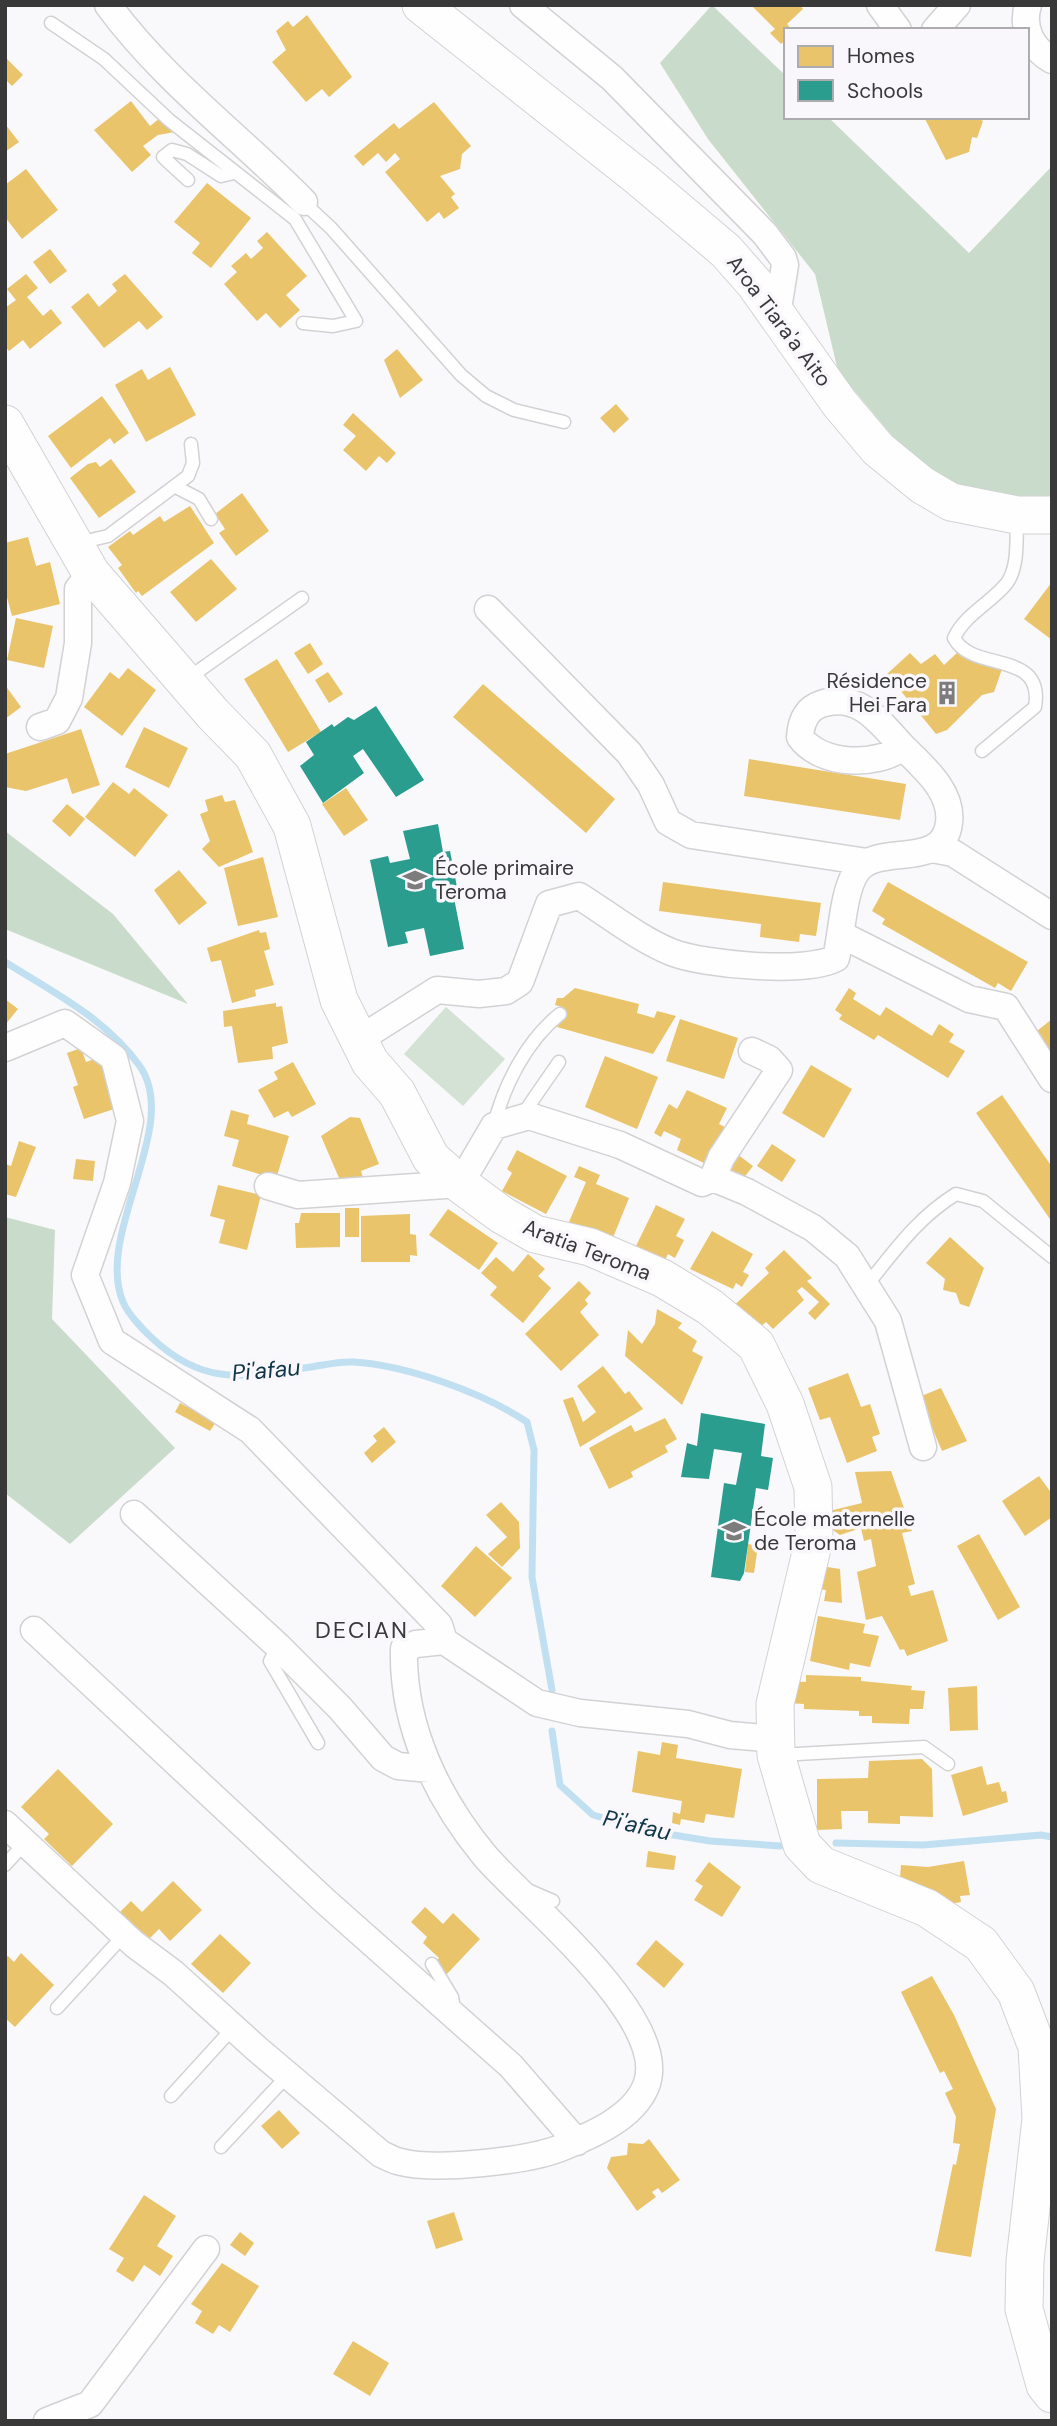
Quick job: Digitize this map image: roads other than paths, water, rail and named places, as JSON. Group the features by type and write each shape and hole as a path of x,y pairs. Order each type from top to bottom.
{"main road":[{"name":"Aroa Tiara'a Aito","path":"421,5 642,180 726,251 777,314 840,404 878,449 922,485 951,502 1035,515"},
{"name":"Aratia Teroma","path":"5,424 82,559 184,681 253,755 292,826 339,1000 370,1062 397,1093 431,1158 460,1184 502,1215 535,1234 590,1247 662,1279 710,1307 756,1345 785,1404 813,1487 814,1540 775,1704 776,1747 802,1845 821,1865 927,1908 981,1944 1016,1992 1037,2047 1041,2119 1025,2261 1024,2309 1045,2385 1052,2394"}],"street":[{"path":"108,5 153,60 299,210"},
{"path":"523,5 612,78 765,234 783,258 785,265 777,314"},
{"path":"880,5 897,28"},
{"path":"937,28 957,5"},
{"path":"1028,5 1029,28"},
{"path":"1029,38 1036,50 1052,60"},
{"path":"40,727 57,721 69,698 78,643 78,589 82,559"},
{"path":"488,610 629,753 651,785 668,822 691,835 867,862 932,849 953,853 1052,915"},
{"path":"903,747 934,779 948,805 949,823 944,840 932,849"},
{"path":"355,1036 385,1023 437,989 479,994 513,989 520,982 550,904 562,898 579,896 671,952 705,961 789,967 823,965 836,958 850,884 858,869 867,862"},
{"path":"842,935 969,999 1006,1007 1052,1079"},
{"path":"5,1048 65,1024 114,1058 130,1121 117,1183 85,1275 112,1341 250,1430 439,1625 444,1641 537,1703 580,1713 688,1724 776,1747"},
{"path":"268,1186 298,1195 460,1184 494,1126 529,1116 582,1132 702,1183 713,1178 721,1158 779,1070 769,1059 752,1051"},
{"path":"713,1178 747,1192 813,1228 847,1256 888,1321 923,1447"},
{"path":"134,1514 278,1646 340,1708 383,1758 398,1766 430,1769"},
{"path":"34,1630 326,1902 512,2066 577,2142"},
{"path":"5,1824 124,1935 173,1973 233,2028 381,2154 401,2162 426,2164 529,2157 577,2142 599,2131 628,2110 646,2085 649,2060 642,2032 617,1996 486,1857 455,1814 418,1746 404,1675 404,1649 444,1641"},
{"path":"47,2421 90,2404 206,2249"}],"lane":[{"path":"51,23 104,59 169,120 234,173 331,228 461,375 486,396 514,410 564,422"},
{"path":"188,180 163,157 172,150 187,154 221,176 234,173"},
{"path":"299,210 356,321 333,327 303,323"},
{"path":"82,559 188,476 193,463 191,444"},
{"path":"176,487 199,499 211,519"},
{"path":"982,751 1035,707 1036,683 1028,674 965,649 954,638 959,628 1007,582 1035,515"},
{"path":"184,681 302,598"},
{"path":"494,1126 500,1102 514,1073 547,1024 560,1014"},
{"path":"521,1118 558,1062"},
{"path":"866,1287 905,1236 934,1208 956,1194 983,1200 1052,1256"},
{"path":"278,1646 270,1661 317,1743"},
{"path":"776,1747 924,1747 948,1764"},
{"path":"5,1865 25,1843"},
{"path":"509,1879 553,1901"},
{"path":"57,2008 124,1935"},
{"path":"432,1964 452,1997 455,2017"},
{"path":"171,2096 233,2028"},
{"path":"221,2147 288,2075"}],"waterway":[{"name":"Pi'afau","path":"5,962 77,1007 111,1034 139,1065 150,1090 151,1118 146,1148 119,1244 117,1274 125,1307 153,1339 172,1355 191,1365 228,1375 266,1373 332,1363 374,1364 444,1382 489,1401 527,1422 534,1450 532,1577 552,1690"},
{"name":"Pi'afau","path":"552,1731 560,1785 593,1815 649,1831 710,1841 780,1846"},
{"name":"Pi'afau","path":"836,1843 923,1845 1041,1835 1052,1837"}],"place":[{"name":"Résidence Hei Fara","path":"947,693"},
{"name":"École primaire Teroma","path":"415,880"},
{"name":"École maternelle de Teroma","path":"734,1531"}],"district":[{"name":"DECIAN","path":"362,1630"}]}
